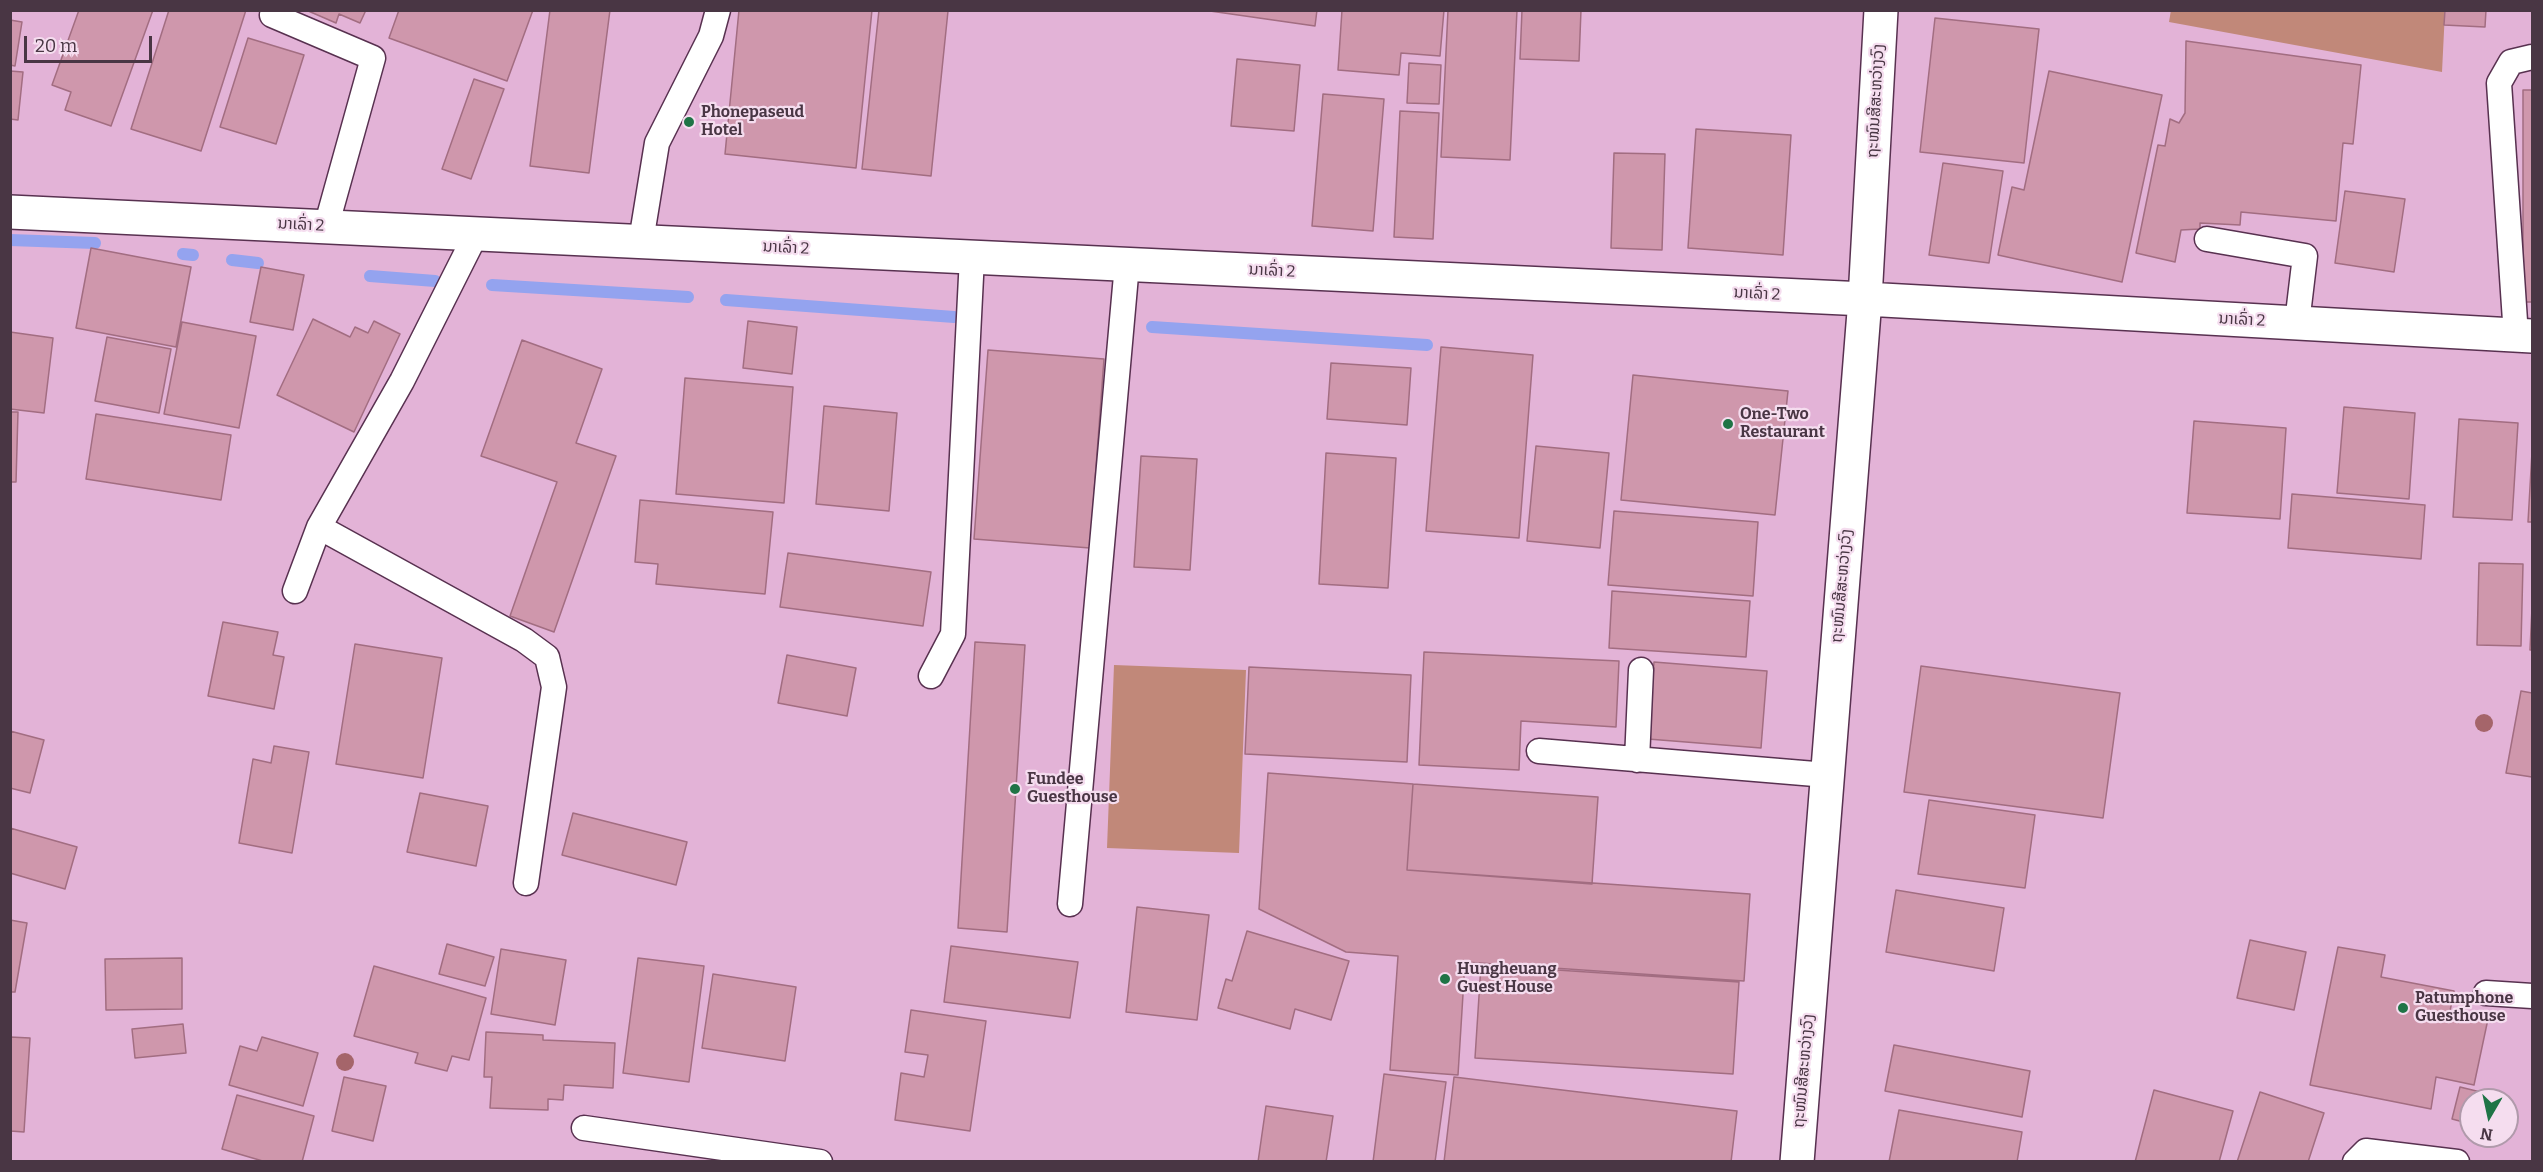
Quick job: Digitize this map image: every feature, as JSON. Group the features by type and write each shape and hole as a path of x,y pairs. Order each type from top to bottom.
{"street":[{"name":"ຖະໜົນສີສະຫວ່າງວົງ","path":"1797,1161 1864,299 1881,10"},
{"name":"ນາເລົ່າ 2","path":"10,212 1864,299 2524,336"}],"lane":[{"path":"641,241 657,143 711,36 718,10"},
{"path":"272,15 374,58 326,227"},
{"path":"2524,336 2499,83 2511,62 2532,57"},
{"path":"295,591 319,527 402,381 476,234"},
{"path":"2207,239 2305,256 2297,323"},
{"path":"931,676 953,634 972,257"},
{"path":"1070,904 1127,264"},
{"path":"319,527 524,640 547,657 554,687 526,883"},
{"path":"1636,760 1641,670"},
{"path":"1539,752 1827,775"},
{"path":"2486,993 2532,996"},
{"path":"584,1128 820,1161"},
{"path":"2355,1161 2366,1151 2383,1151 2457,1161"}],"shaded area":[{"path":"2171,10 2445,11 2442,72 2169,22"},
{"path":"1114,665 1246,670 1239,853 1107,848"}],"building":[{"path":"79,10 153,10 111,126 65,110 71,92 52,85"},
{"path":"169,10 246,10 201,151 131,129"},
{"path":"306,10 366,10 360,23 339,14 336,23"},
{"path":"399,10 533,10 507,81 389,38"},
{"path":"550,10 610,10 589,173 530,166"},
{"path":"739,10 872,10 856,168 725,154"},
{"path":"879,10 948,11 931,176 862,169"},
{"path":"1203,10 1317,10 1315,26"},
{"path":"1342,10 1444,10 1440,56 1401,53 1399,75 1338,70"},
{"path":"1448,10 1517,10 1510,160 1441,157"},
{"path":"1522,10 1581,10 1579,61 1520,59"},
{"path":"2445,10 2486,10 2485,27 2444,25"},
{"path":"1935,18 2039,29 2024,163 1920,152"},
{"path":"10,20 22,22 15,66 10,65"},
{"path":"248,38 304,55 276,144 220,127"},
{"path":"2186,41 2361,65 2353,144 2343,143 2336,221 2241,212 2240,225 2200,223 2200,229 2181,230 2175,262 2136,253 2158,145 2165,146 2170,119 2179,123 2185,113"},
{"path":"1237,59 1300,65 1294,131 1231,126"},
{"path":"1409,63 1441,65 1439,104 1407,103"},
{"path":"10,71 23,72 18,120 10,119"},
{"path":"2049,71 2162,95 2122,282 1998,255 2012,187 2024,190"},
{"path":"474,79 504,89 471,179 442,169"},
{"path":"2523,90 2532,90 2532,302 2523,302"},
{"path":"1323,94 1384,99 1373,231 1312,226"},
{"path":"1400,111 1439,113 1433,239 1394,237"},
{"path":"1696,129 1791,135 1783,255 1688,248"},
{"path":"1614,153 1665,154 1662,250 1611,248"},
{"path":"1943,163 2003,171 1989,263 1929,255"},
{"path":"2345,191 2405,199 2394,272 2335,263"},
{"path":"91,248 191,267 176,347 76,328"},
{"path":"261,267 304,275 293,330 250,322"},
{"path":"313,319 350,337 355,327 368,333 374,321 400,334 354,432 277,395"},
{"path":"748,321 797,327 792,374 743,368"},
{"path":"182,322 256,336 239,428 164,414"},
{"path":"10,332 53,338 44,413 10,409"},
{"path":"107,337 171,349 159,413 95,401"},
{"path":"522,340 602,369 576,443 616,456 554,632 510,616 557,482 481,456"},
{"path":"1441,347 1533,355 1519,538 1426,531"},
{"path":"988,350 1104,359 1090,548 974,539"},
{"path":"1331,363 1411,368 1407,425 1327,419"},
{"path":"1633,375 1788,391 1775,515 1621,500"},
{"path":"685,378 793,387 784,503 676,494"},
{"path":"824,406 897,413 889,511 816,504"},
{"path":"2344,407 2415,413 2409,499 2337,493"},
{"path":"10,412 18,412 16,482 10,482"},
{"path":"96,414 231,435 221,500 86,479"},
{"path":"2459,419 2518,423 2512,520 2453,517"},
{"path":"2194,421 2286,428 2280,519 2187,513"},
{"path":"1536,446 1609,453 1600,548 1527,541"},
{"path":"2532,452 2532,522 2528,522"},
{"path":"1326,453 1396,458 1388,588 1319,584"},
{"path":"1141,456 1197,459 1190,570 1134,567"},
{"path":"2292,494 2425,505 2421,559 2288,548"},
{"path":"640,500 773,512 765,594 656,584 658,564 635,562"},
{"path":"1614,511 1758,522 1753,596 1608,585"},
{"path":"788,553 931,572 923,626 780,607"},
{"path":"2479,563 2523,564 2521,646 2477,645"},
{"path":"1612,591 1750,601 1746,657 1609,648"},
{"path":"2532,608 2532,650 2530,650"},
{"path":"223,622 278,632 273,655 284,657 274,709 208,696"},
{"path":"975,642 1025,645 1007,932 958,928"},
{"path":"355,644 442,658 423,778 336,764"},
{"path":"1424,652 1619,661 1616,727 1521,721 1519,770 1419,765"},
{"path":"787,655 856,668 847,716 778,703"},
{"path":"1654,662 1767,671 1761,748 1648,739"},
{"path":"1921,666 2120,693 2103,818 1904,792"},
{"path":"1249,667 1411,675 1407,762 1245,754"},
{"path":"2521,691 2532,693 2532,777 2506,773"},
{"path":"10,731 44,740 30,793 10,788"},
{"path":"274,746 309,752 292,853 239,843 253,759 271,763"},
{"path":"1268,773 1413,784 1407,870 1750,894 1744,981 1465,962 1458,1075 1390,1070 1398,956 1346,952 1259,909"},
{"path":"1413,784 1598,797 1592,884 1407,870"},
{"path":"420,793 488,806 476,866 407,852"},
{"path":"1929,800 2035,815 2025,888 1918,874"},
{"path":"573,813 687,842 676,885 562,855"},
{"path":"10,828 77,847 65,889 10,873"},
{"path":"1896,890 2004,908 1994,971 1886,952"},
{"path":"1137,907 1209,915 1197,1020 1126,1012"},
{"path":"10,920 27,923 15,992 10,992"},
{"path":"1247,931 1349,961 1331,1020 1295,1009 1290,1029 1218,1008 1226,979 1232,981"},
{"path":"2250,940 2306,952 2294,1010 2237,998"},
{"path":"447,944 494,957 485,986 439,974"},
{"path":"951,946 1078,962 1070,1018 944,1002"},
{"path":"2338,947 2385,955 2381,977 2454,991 2450,1011 2488,1019 2474,1085 2436,1077 2431,1109 2310,1085"},
{"path":"501,949 566,960 555,1025 491,1014"},
{"path":"182,958 182,1009 106,1010 105,959"},
{"path":"638,958 704,966 689,1082 623,1073"},
{"path":"1481,965 1739,982 1733,1074 1475,1058"},
{"path":"374,966 486,998 469,1060 452,1056 447,1071 415,1063 418,1053 354,1036"},
{"path":"713,974 796,987 785,1061 702,1048"},
{"path":"911,1010 986,1021 970,1131 895,1120 901,1073 924,1077 928,1055 905,1052"},
{"path":"183,1024 186,1053 135,1058 132,1029"},
{"path":"486,1032 543,1035 543,1040 615,1043 613,1088 564,1085 563,1100 548,1099 548,1110 490,1108 492,1077 484,1077"},
{"path":"10,1037 30,1038 24,1132 10,1131"},
{"path":"262,1037 318,1053 303,1106 229,1085 240,1046 257,1051"},
{"path":"1894,1045 2030,1071 2022,1117 1885,1091"},
{"path":"1384,1074 1446,1082 1435,1162 1373,1162"},
{"path":"344,1077 386,1086 373,1141 332,1131"},
{"path":"1454,1077 1737,1111 1731,1162 1444,1162"},
{"path":"2154,1090 2233,1111 2219,1162 2135,1162"},
{"path":"2459,1091 2459,1121 2452,1119"},
{"path":"2260,1092 2324,1113 2308,1162 2237,1162"},
{"path":"237,1095 314,1116 302,1162 266,1162 222,1149"},
{"path":"1266,1106 1333,1116 1326,1162 1258,1162"},
{"path":"1899,1110 2022,1132 2017,1162 1889,1162"}],"waterway":[{"path":"10,240 95,243"},
{"path":"183,254 193,255"},
{"path":"232,260 258,263"},
{"path":"370,276 435,281"},
{"path":"492,285 688,297"},
{"path":"726,300 954,317"},
{"path":"1152,327 1427,345"}],"place":[{"name":"Phonepaseud Hotel","path":"689,122"},
{"name":"One-Two Restaurant","path":"1728,424"},
{"name":"Fundee Guesthouse","path":"1015,789"},
{"name":"Hungheuang Guest House","path":"1445,979"},
{"name":"Patumphone Guesthouse","path":"2403,1008"}]}
